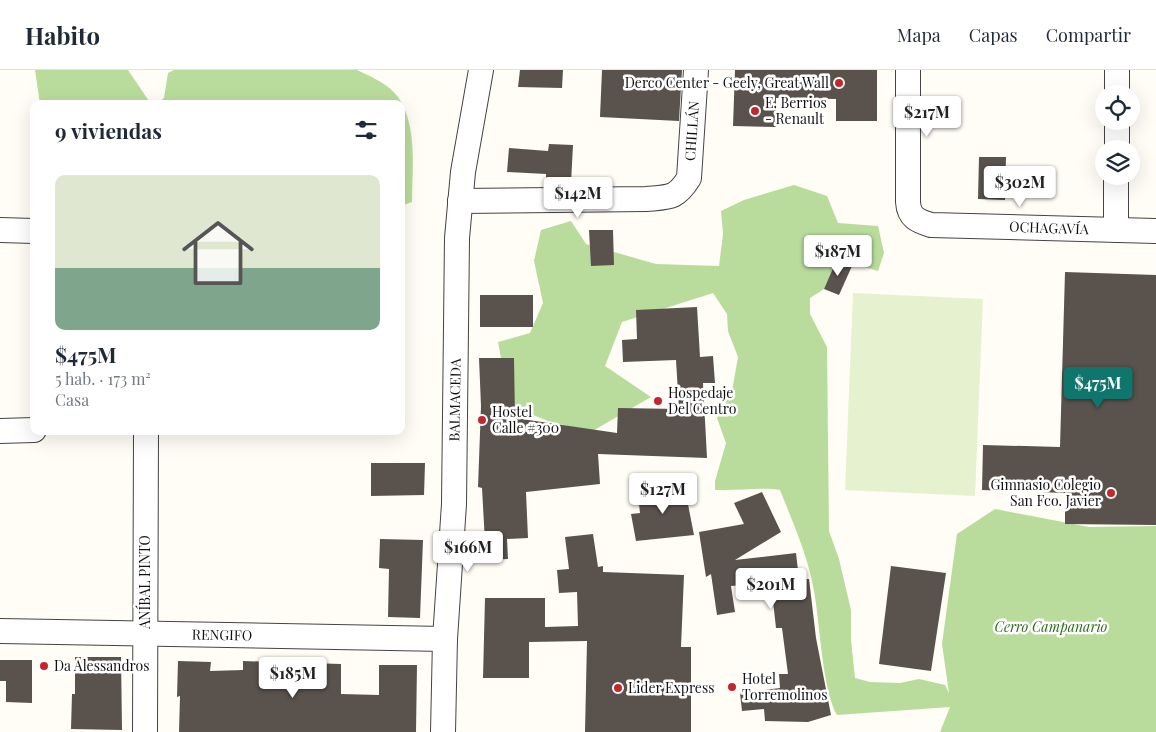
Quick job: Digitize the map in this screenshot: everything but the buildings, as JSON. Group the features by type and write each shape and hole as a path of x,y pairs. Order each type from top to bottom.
{"street":[{"name":"BALMACEDA","path":"443,732 445,639 454,504 456,276 460,201 481,70"},
{"name":"CHILLÁN","path":"460,201 646,199 672,197 682,189 689,178 696,70"},
{"name":"OCHAGAVÍA","path":"908,70 908,212 914,218 931,225 1156,231"},
{"path":"1117,70 1117,85"},
{"path":"1116,185 1116,230"},
{"path":"0,230 30,231"},
{"path":"0,431 30,430"},
{"name":"ANÍBAL PINTO","path":"145,732 146,435"},
{"name":"RENGIFO","path":"0,631 445,639"}],"green space":[{"path":"35,70 128,70 148,100 39,100"},
{"path":"174,70 357,70 385,85 400,100 161,100 164,98 168,73"},
{"path":"405,111 411,134 413,162 412,202 405,205"},
{"name":"Cerro Campanario","path":"794,185 827,196 838,223 878,226 884,253 878,271 837,259 824,289 810,298 810,314 827,347 829,531 839,559 851,610 851,640 855,678 870,682 900,683 919,679 945,685 949,693 942,644 957,534 995,509 1089,527 1156,526 1156,732 940,732 950,707 837,715 828,689 816,604 808,565 780,490 715,490 715,481 726,443 717,418 732,391 738,357 728,331 727,314 713,293 622,322 605,366 651,397 591,432 548,421 510,406 498,342 530,333 543,303 534,261 541,230 571,221 586,244 656,264 719,266 723,234 721,211 744,200"},
{"path":"853,293 983,299 975,496 845,490"}],"place":[{"name":"Derco Center - Geely, Great Wall","path":"839,83"},
{"name":"E. Berrios - Renault","path":"755,111"},
{"name":"Hospedaje Del Centro","path":"658,401"},
{"name":"Hostel Calle #300","path":"482,420"},
{"name":"Gimnasio Colegio San Fco. Javier","path":"1111,493"},
{"name":"Da Alessandros","path":"44,666"},
{"name":"Hotel Torremolinos","path":"732,687"},
{"name":"Lider Express","path":"618,688"}]}
